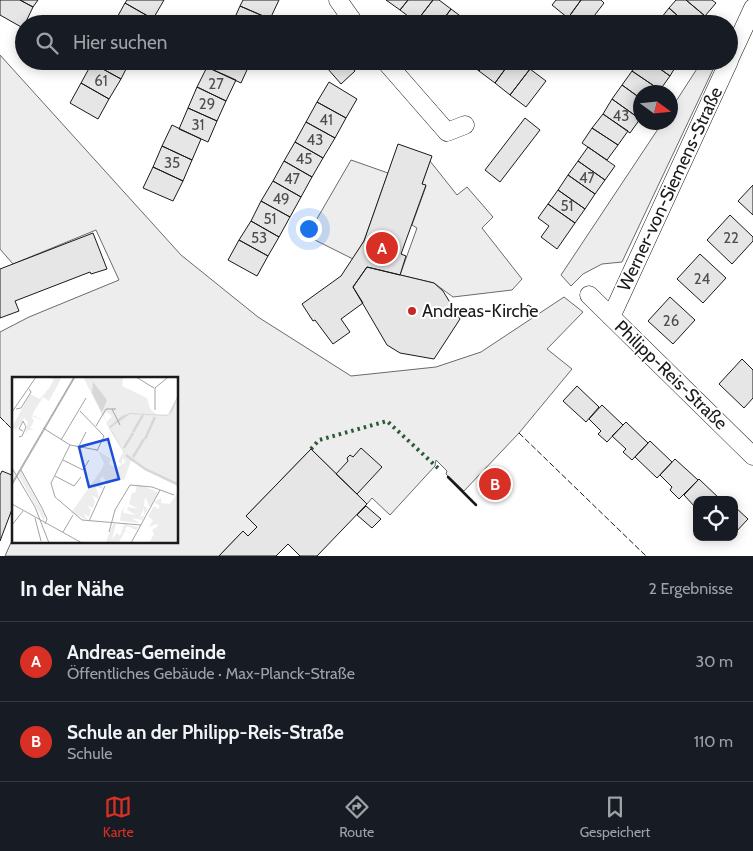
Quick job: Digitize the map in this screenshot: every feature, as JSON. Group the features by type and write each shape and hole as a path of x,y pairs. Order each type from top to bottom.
{"street":[{"path":"338,0 349,15"},
{"name":"Werner-von-Siemens-Straße","path":"738,42 753,10"},
{"path":"393,70 447,132 465,125"},
{"name":"Werner-von-Siemens-Straße","path":"611,317 725,70"},
{"name":"Philipp-Reis-Straße","path":"589,295 753,456"}],"shaded area":[{"path":"0,55 181,255 258,317 351,376 436,367 481,352 564,297 583,312 547,349 572,369 519,433 464,491 446,474 447,471 436,460 435,466 390,515 372,498 367,504 311,449 246,516 257,527 248,536 243,531 219,556 5,556 12,540 12,544 179,544 179,377 12,377 12,429 0,417 0,332 29,317 119,280 96,230 13,264 0,249"},
{"path":"696,70 713,70 622,262 602,264 583,274 571,286 561,275 657,130 678,130 678,98"},
{"path":"351,160 388,173 364,241 353,259 307,236"},
{"path":"430,161 457,195 467,187 493,217 482,228 522,279 512,290 453,297 434,283 400,275 417,228 412,225 426,186 422,184"}],"building":[{"path":"0,0 20,0 33,7 29,15 15,15 15,23 0,15"},
{"path":"20,0 38,0 33,7"},
{"path":"127,0 164,0 155,15 146,15 125,3"},
{"path":"243,0 279,0 272,15 261,15 240,6"},
{"path":"386,0 408,0 400,10"},
{"path":"408,0 433,0 421,15 407,15 400,10"},
{"path":"433,0 439,0 451,9 447,15 421,15"},
{"path":"556,0 581,0 570,15 564,15 552,5"},
{"path":"581,0 601,0 604,3 595,15 570,15"},
{"path":"676,0 686,0 704,15 677,15 669,8"},
{"path":"686,0 712,0 716,3 704,15"},
{"path":"125,3 146,15 118,15"},
{"path":"240,6 261,15 236,15"},
{"path":"669,8 677,15 664,15"},
{"path":"451,9 459,15 447,15"},
{"path":"88,70 105,70 121,79 109,99 81,83"},
{"path":"105,70 126,70 121,79"},
{"path":"206,70 214,70 236,80 226,101 197,87"},
{"path":"213,70 247,70 241,83"},
{"path":"329,70 354,70 355,71 341,84"},
{"path":"480,70 504,70 495,83"},
{"path":"504,70 529,70 510,95 495,83"},
{"path":"529,70 546,81 526,107 510,95"},
{"path":"633,70 662,70 670,76 664,85 653,85"},
{"path":"662,70 674,70 670,76"},
{"path":"632,71 653,85 633,85 633,93 622,85"},
{"path":"329,82 357,99 346,118 317,102"},
{"path":"81,83 109,99 98,119 70,103"},
{"path":"622,85 633,93 633,114 612,99"},
{"path":"197,87 226,101 217,121 188,108"},
{"path":"612,99 633,114 633,129 630,133 603,114"},
{"path":"317,102 346,118 335,138 306,122"},
{"path":"188,108 217,121 208,142 179,129"},
{"path":"603,114 628,131 618,145 592,128"},
{"path":"525,118 540,130 500,182 485,170"},
{"path":"306,122 335,138 323,158 295,142"},
{"path":"172,125 201,139 192,160 162,146"},
{"path":"592,128 618,145 607,160 582,143"},
{"path":"295,142 323,158 312,177 284,161"},
{"path":"398,144 432,156 422,184 426,185 401,254 406,256 400,275 367,267 353,287 363,303 341,319 350,332 333,344 315,320 313,321 302,304 341,276 364,241"},
{"path":"162,146 192,160 183,181 153,167"},
{"path":"588,147 615,166 605,180 578,161"},
{"path":"284,161 312,177 301,197 273,181"},
{"path":"578,161 605,180 595,194 568,175"},
{"path":"153,167 183,181 173,201 143,188"},
{"path":"568,175 595,194 585,209 558,190"},
{"path":"273,181 301,197 290,217 261,201"},
{"path":"753,185 753,215 738,201"},
{"path":"558,190 585,209 575,223 548,204"},
{"path":"261,201 290,217 279,237 251,221"},
{"path":"548,204 575,223 557,249 541,237 549,226 538,218"},
{"path":"730,215 753,237 753,241 732,264 707,240"},
{"path":"251,221 279,237 268,256 239,240"},
{"path":"93,233 107,269 91,274 90,272 15,301 19,311 0,318 0,269"},
{"path":"239,240 268,256 257,276 228,260"},
{"path":"700,254 726,278 703,303 677,279"},
{"name":"Andreas-Kirche","path":"367,267 434,283 443,291 460,319 434,359 400,353 387,345 353,287"},
{"path":"670,297 695,320 673,344 648,321"},
{"path":"528,305 535,309 532,315 524,310"},
{"path":"742,359 753,370 753,398 744,408 719,384"},
{"path":"577,386 599,407 586,422 563,401"},
{"path":"602,405 623,425 607,442 598,434 601,431 589,419"},
{"path":"626,422 648,443 632,460 623,452 626,449 612,436"},
{"path":"650,441 672,462 657,478 635,457"},
{"path":"361,448 382,467 357,494 336,474 348,461 347,458 350,455 353,457"},
{"path":"311,449 367,504 317,556 300,556 288,544 276,556 219,556 243,531 248,536 257,527 246,516"},
{"path":"675,459 698,480 679,499 670,490 672,487 660,475"},
{"path":"2,471 12,475 12,509 0,541 0,475"},
{"path":"699,479 717,496 693,496 693,505 684,495"},
{"path":"366,506 381,519 372,528 357,515"},
{"path":"738,510 748,519 738,530"}],"hedge":[{"path":"311,449 319,440 387,421 439,469"}],"fence":[{"path":"0,417 12,429"},
{"path":"519,433 646,556"}],"wall":[{"path":"448,477 476,505"}],"place":[{"name":"Andreas-Gemeinde","path":"382,248"},
{"name":"Andreas-Kirche","path":"412,311"},
{"name":"Schule an der Philipp-Reis-Straße","path":"495,484"}]}
